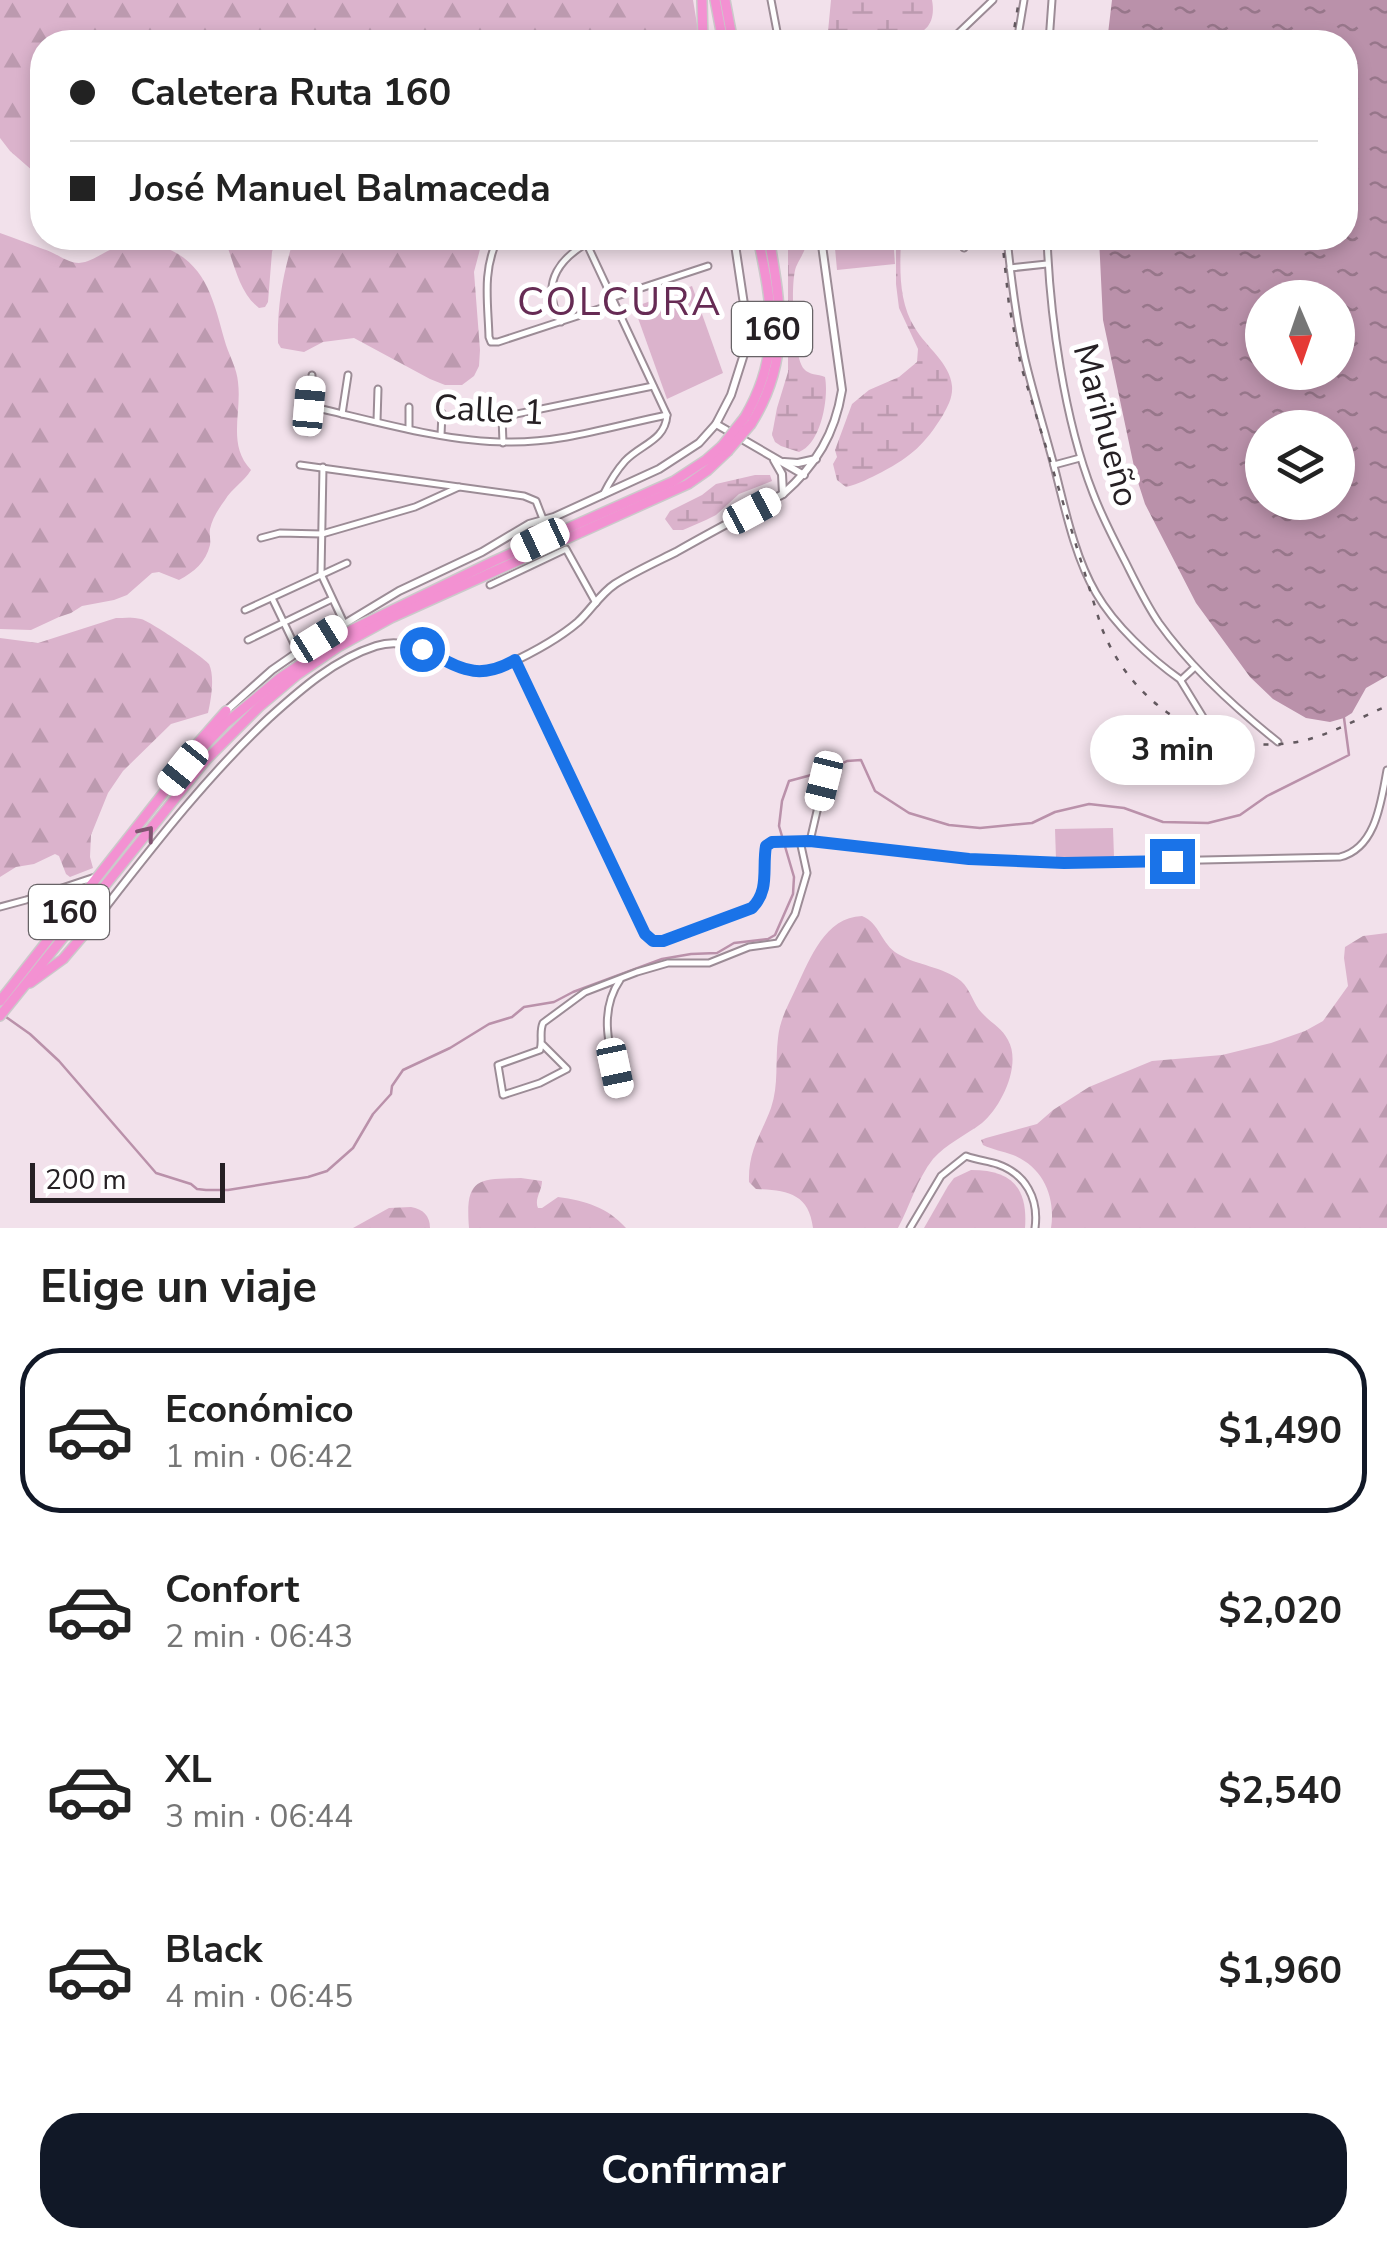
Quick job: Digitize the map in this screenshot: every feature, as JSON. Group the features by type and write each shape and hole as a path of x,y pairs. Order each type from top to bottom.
{"highway":[{"path":"702,0 703,30"},
{"path":"715,0 720,30"},
{"path":"725,0 731,30"},
{"name":"160","path":"748,421 769,360 772,336 771,302 760,250"},
{"name":"160","path":"2,1009 206,760 250,715 297,676 338,647 391,618 688,484 708,470 769,391 780,342 780,306 771,250"},
{"name":"160","path":"2,1009 98,876 183,768 208,740 298,664 344,634 478,568 674,481 722,451"},
{"path":"183,768 205,733 226,711"},
{"path":"20,991 62,959 86,932"}],"street":[{"path":"771,0 777,30"},
{"path":"961,30 992,0"},
{"path":"1019,30 1024,0"},
{"path":"1050,30 1052,1"},
{"path":"493,250 487,274 492,342 562,322 708,266"},
{"path":"562,322 553,302 554,280 559,266 574,250"},
{"path":"590,250 666,414 663,431 625,461 603,494"},
{"path":"226,711 272,670 398,591 482,552 514,532 679,458 699,443 716,424 736,386 746,343 736,250"},
{"path":"86,932 216,772 287,702 322,674 361,653 391,644 415,646 448,664 470,670 494,669 571,628 625,578 783,494 804,476 834,426 842,390 823,250"},
{"path":"1008,250 1026,362 1075,540 1098,597 1142,648 1181,680 1203,716"},
{"name":"Marihueño","path":"1048,250 1063,387 1098,504 1144,598 1170,637 1242,714 1278,742"},
{"path":"1010,268 1048,264"},
{"name":"Calle 1","path":"312,375 309,406 441,435 503,442 573,437 666,414"},
{"path":"342,414 348,375"},
{"path":"503,442 502,417 652,386"},
{"path":"377,422 378,388"},
{"path":"409,406 409,429"},
{"path":"441,435 442,413"},
{"path":"716,424 804,476"},
{"path":"1054,465 1082,457"},
{"path":"773,459 798,463 817,459"},
{"path":"773,459 782,474 783,494"},
{"path":"300,465 532,499 544,519"},
{"path":"323,467 321,574 344,623"},
{"path":"260,538 280,533 322,534 415,507 462,486"},
{"path":"490,585 566,549 596,602"},
{"path":"245,610 347,563"},
{"path":"272,598 298,652"},
{"path":"248,640 332,599"},
{"path":"515,660 650,940 663,941 752,908 764,889 766,846 772,842 810,841 969,859 1064,863 1340,857 1360,848 1373,826 1387,770"},
{"path":"1181,680 1195,667"},
{"path":"810,841 824,781"},
{"path":"542,1044 567,1069 503,1095 498,1065 540,1050 544,1023 585,992 668,963 709,963 749,947 778,942 796,914 807,873 800,841"},
{"path":"0,906 98,876"},
{"path":"620,1093 606,1020 610,998 622,978"},
{"path":"910,1228 942,1176 966,1156 996,1164 1020,1177 1034,1200 1035,1228"}],"green space":[{"path":"0,0 693,0 698,30 30,30 30,168 0,138"},
{"path":"831,0 932,0 933,13 925,30 828,30"},
{"path":"0,233 30,244 30,250 47,250 75,263 111,250 170,250 193,266 214,303 236,372 239,450 251,470 218,510 210,529 208,551 190,574 179,580 152,573 127,595 114,600 82,606 31,630 0,629"},
{"path":"228,250 273,250 265,307 259,308 252,301"},
{"path":"291,250 480,250 474,272 479,366 462,385 445,385 354,338 323,342 304,352 281,348 278,343 284,277"},
{"path":"788,250 804,250 793,288 795,335 800,362 806,371 825,377 826,386 818,430 799,452 781,446 772,435 788,372"},
{"path":"835,250 894,250 895,264 837,270"},
{"path":"896,250 901,250 901,284 909,318 947,370 952,394 943,415 917,448 882,472 846,487 837,480 833,464 852,404 917,362 918,349 899,308"},
{"path":"692,286 723,373 667,399 634,307"},
{"path":"770,475 772,481 739,494 706,520 673,530 665,519 670,511 716,484"},
{"path":"116,618 146,621 209,664 212,682 208,713 171,724 123,771 108,793 91,835 93,868 70,877 55,854 16,867 0,877 0,638 38,643"},
{"path":"1113,828 1114,857 1056,859 1055,829"},
{"path":"862,916 873,923 898,954 961,981 979,1009 1003,1032 1013,1061 1007,1085 989,1116 933,1159 898,1228 813,1228 807,1207 801,1201 786,1193 756,1189 749,1182 751,1161 773,1099 779,1031 788,1005 829,931 849,918"},
{"path":"1387,933 1387,1228 1051,1228 1049,1194 1040,1175 1023,1160 983,1145 981,1140 1037,1124 1089,1087 1152,1061 1222,1055 1305,1031 1323,1021 1348,986 1345,947 1363,936"},
{"path":"971,1170 997,1173 1014,1184 1024,1202 1025,1228 924,1228 954,1178"},
{"path":"494,1179 542,1181 538,1208 558,1197 578,1201 604,1210 626,1228 469,1228 469,1199 477,1185"},
{"path":"411,1207 425,1214 430,1228 353,1228 389,1208"}],"water":[{"path":"1112,0 1387,0 1387,676 1366,688 1352,713 1330,722 1306,718 1273,699 1250,677 1196,603 1145,504 1103,320 1100,250 1358,250 1358,30 1108,30"}],"waterway":[{"path":"6,1017 59,1061 156,1173 206,1190 308,1177 327,1171 353,1148 403,1070 489,1024 512,1017 524,1007 554,1002 662,959 717,953 734,943 775,935 793,894 794,877 779,826 789,781 861,760 875,791 909,813 949,825 980,828 1032,823 1055,812 1089,804 1124,808 1163,822 1208,823 1240,815 1267,796 1349,755 1344,718"}],"railway":[{"path":"1014,30 1019,0"},
{"path":"1003,250 1021,366 1101,626 1133,681 1180,721 1238,742 1270,745 1302,741 1387,706"}],"district":[{"name":"COLCURA","path":"620,302"}],"route":[{"path":"422,649 448,664 470,670 494,669 515,660 645,934 656,942 752,908 764,889 764,857 766,846 772,842 810,841 969,859 1064,863 1172,861"}]}
